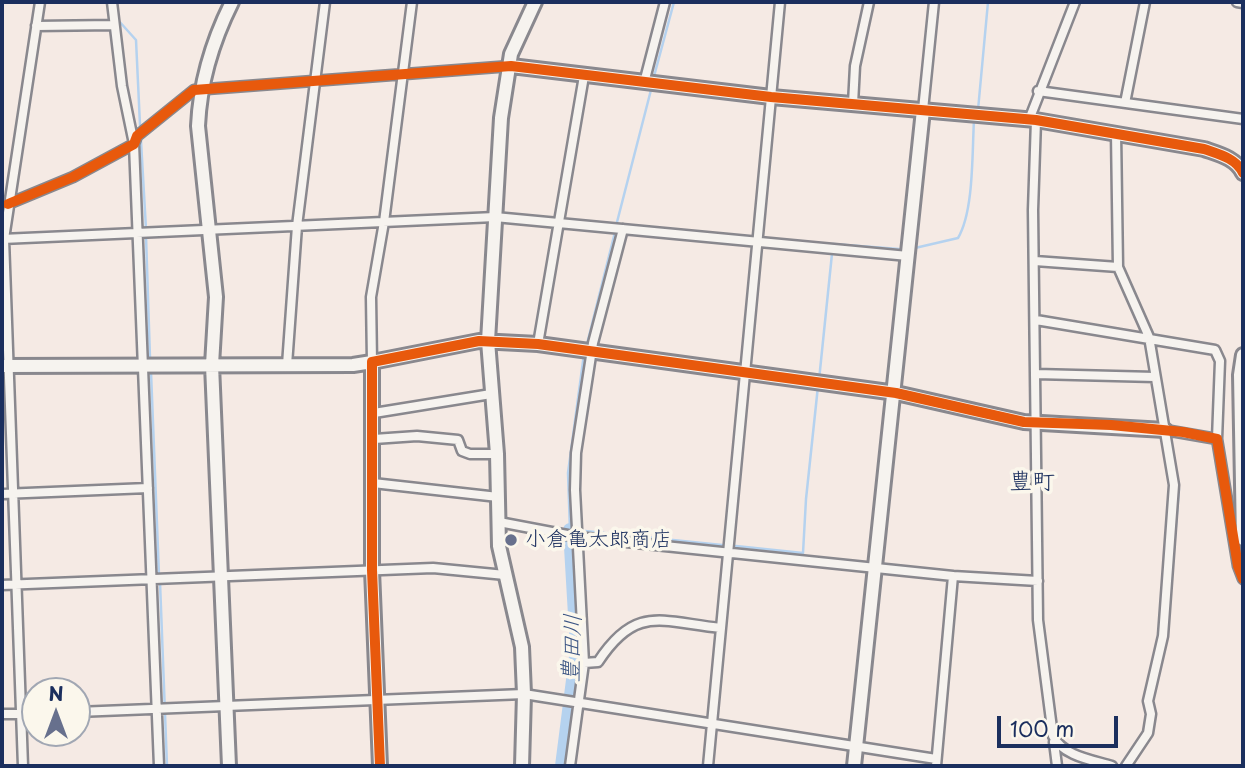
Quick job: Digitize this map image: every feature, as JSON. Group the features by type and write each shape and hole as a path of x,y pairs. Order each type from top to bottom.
{"street":[{"path":"21,678 5,366 3,239 40,2"},
{"path":"112,2 134,144 143,233 143,365 159,709 159,766"},
{"path":"229,766 212,365 216,297 198,127 202,90 214,42 232,2"},
{"path":"287,365 297,226 325,2"},
{"path":"380,766 372,570 374,413 371,297 384,222 412,2"},
{"path":"522,766 522,647 505,575 499,522 497,454 488,341 501,118 511,54 535,2"},
{"path":"650,83 665,2"},
{"path":"708,766 780,2"},
{"path":"853,104 855,66 869,2"},
{"path":"854,766 874,566 896,393 934,2"},
{"path":"1057,766 1040,642 1032,120 1038,91 1075,2"},
{"path":"1125,103 1145,2"},
{"path":"1237,2 1243,3"},
{"path":"36,26 114,25"},
{"path":"8,204 72,177 134,144 138,136 194,90 511,66 771,97 1032,120 1203,149 1227,157 1240,167 1243,173"},
{"path":"538,344 584,76"},
{"path":"1038,91 1243,119"},
{"path":"1116,136 1118,267 1151,337 1155,377 1174,485 1163,636 1148,701 1151,714 1148,733 1126,766"},
{"path":"3,239 495,217 908,256"},
{"path":"570,766 584,663 575,490 576,453 586,351 622,229"},
{"path":"1035,261 1118,267"},
{"path":"1036,320 1204,347 1220,355 1217,439 1243,579"},
{"path":"5,366 353,365 488,341 538,344 896,393 1003,419 1165,430 1217,439"},
{"path":"1243,355 1240,375 1243,539"},
{"path":"1036,374 1155,377"},
{"path":"374,413 491,394"},
{"path":"374,439 417,436 458,440 462,451 470,454 497,454"},
{"path":"373,483 498,497"},
{"path":"2,494 148,488"},
{"path":"499,522 563,535 953,576 1038,581"},
{"path":"2,585 372,570 433,569 505,575"},
{"path":"91,711 524,694 936,762 953,576"},
{"path":"584,663 598,662 614,638 643,620 721,628"},
{"path":"2,714 21,715"},
{"path":"1053,736 1057,744 1075,755 1112,766"},
{"path":"23,747 23,766"}],"waterway":[{"path":"653,80 674,2"},
{"path":"978,110 988,2"},
{"path":"117,5 118,20 136,40 140,125"},
{"path":"616,226 652,86"},
{"path":"915,248 958,238 970,198 974,120 977,121"},
{"path":"1120,137 1120,152"},
{"path":"141,141 146,229"},
{"path":"586,348 615,232"},
{"path":"146,236 150,358"},
{"path":"819,380 833,244 899,249"},
{"path":"1121,263 1149,327"},
{"path":"574,530 570,530 568,473 584,354"},
{"path":"151,372 159,575"},
{"path":"1160,378 1169,426"},
{"path":"736,546 803,553 818,386"},
{"path":"1170,437 1172,451"},
{"path":"1175,464 1178,483"},
{"path":"1167,632 1179,489"},
{"name":"豊田川","path":"562,766 577,649 570,530"},
{"path":"585,531 722,545"},
{"path":"160,582 167,766"},
{"path":"1155,688 1163,653"},
{"path":"1142,735 1146,721"},
{"path":"1121,765 1135,746"}],"cycle path":[{"path":"8,204 73,177 134,144 137,136 194,90 511,66 771,97 1036,120 1204,149 1231,160 1243,173"},
{"path":"380,766 372,570 372,362 479,341 538,344 896,393 1024,422 1111,425 1183,432 1217,439 1238,566 1243,579"}],"place":[{"name":"小倉亀太郎商店","path":"511,540"}],"district":[{"name":"豊町","path":"1032,483"}]}
